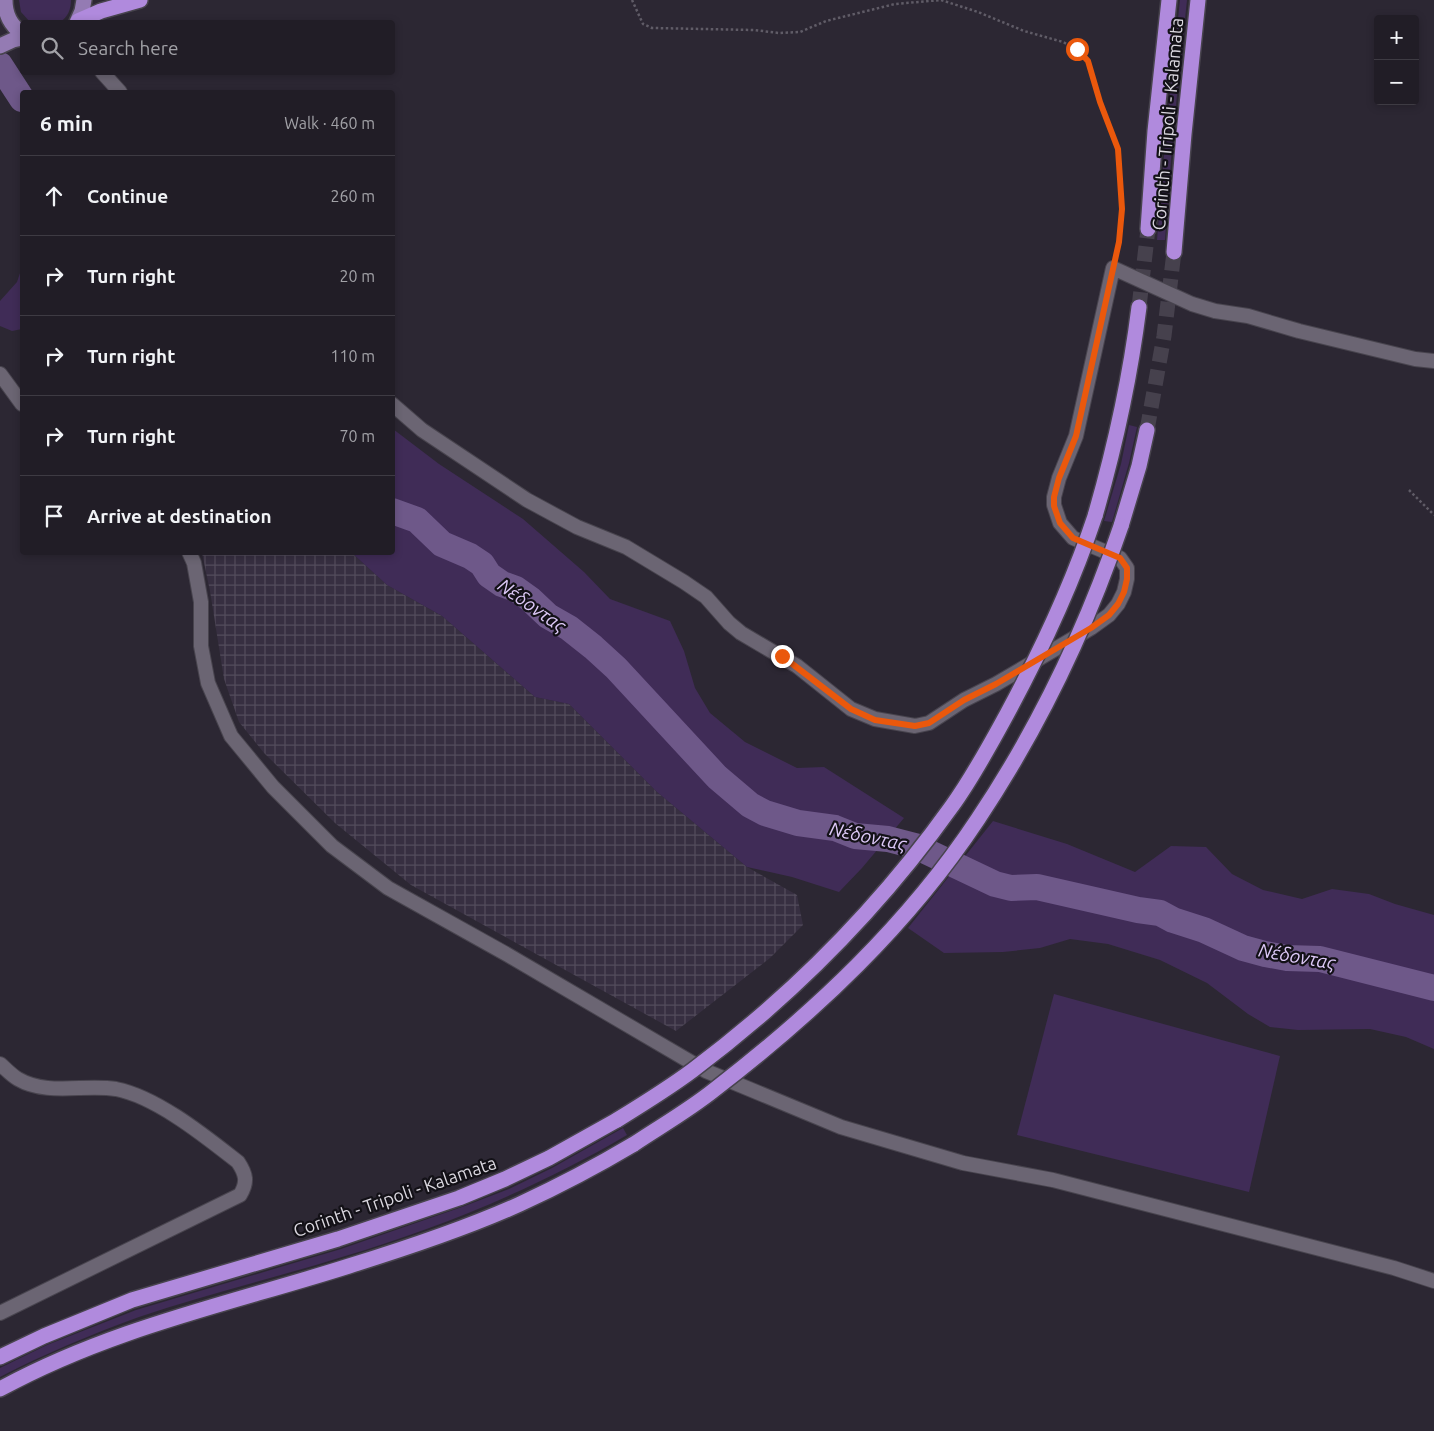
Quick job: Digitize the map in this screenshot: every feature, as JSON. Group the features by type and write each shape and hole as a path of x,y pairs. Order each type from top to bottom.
{"highway":[{"path":"82,20 101,11 140,0"},
{"name":"Corinth - Tripoli - Kalamata","path":"1148,229 1155,131 1169,0"},
{"name":"Corinth - Tripoli - Kalamata","path":"1174,252 1198,0"},
{"name":"Corinth - Tripoli - Kalamata","path":"0,1357 44,1336 132,1300 338,1239 459,1198 505,1179 549,1158 618,1120 693,1071 774,1004 838,944 899,876 953,805 1009,710 1047,635 1083,551 1095,516 1111,461 1125,399 1139,307"},
{"path":"0,1389 56,1362 144,1327 348,1266 470,1224 519,1204 563,1183 634,1144 712,1092 792,1027 859,964 922,893 977,820 1025,741 1075,644 1109,562 1139,466 1147,430"}],"main road":[{"path":"79,20 84,0"},
{"path":"0,28 5,22 5,4"},
{"path":"5,4 12,23 20,31"},
{"path":"1,45 20,39"}],"street":[{"path":"105,75 118,90"},
{"path":"395,407 422,430 527,500 577,527 626,547 684,582 706,597 729,623 741,633 797,666 851,709 875,720 915,726 929,723 964,700 996,684 1091,628 1109,615 1118,604 1124,592 1127,568 1120,558 1073,538 1060,523 1054,506 1054,497 1059,478 1076,436 1113,268 1192,304 1215,312 1248,316 1299,331 1415,359 1434,360"},
{"path":"0,374 20,401"},
{"path":"190,555 194,563 201,602 201,646 208,683 231,736 272,787 332,846 388,888 508,955 706,1071 841,1127 963,1163 1053,1180 1394,1268 1434,1281"},
{"path":"0,1064 17,1079 40,1088 93,1087 117,1089 146,1100 173,1115 238,1162 245,1172 246,1185 240,1195 0,1313"}],"path":[{"path":"632,0 644,24 652,28 754,30 779,33 800,32 826,21 894,4 941,0 978,12 1024,31 1063,42 1077,49 1088,61 1100,102 1118,149 1122,209 1119,242 1113,268"},
{"path":"1409,490 1434,515"}],"shaded area":[{"path":"19,0 71,0 68,12 62,20 28,20 21,12"},
{"path":"1180,0 1187,0 1173,133 1165,240 1157,240 1166,132"},
{"path":"20,273 20,329 12,331 0,326 0,301 17,282"},
{"path":"1129,425 1137,427 1129,463 1112,522 1104,521 1121,464"},
{"path":"395,431 439,464 523,519 584,572 610,599 670,621 684,651 695,688 710,713 745,742 797,768 824,767 904,818 839,892 792,877 747,867 657,792 569,704 535,697 442,616 387,585 354,555 395,555"},
{"path":"202,555 354,555 387,585 442,616 535,697 569,704 657,792 747,867 797,895 803,925 770,958 676,1031 411,885 335,823 264,753 239,722 224,679"},
{"path":"993,821 1067,844 1135,872 1171,846 1206,847 1232,874 1263,890 1302,899 1332,889 1369,894 1395,904 1434,915 1434,1049 1406,1037 1370,1029 1298,1030 1270,1027 1248,1014 1207,983 1160,960 1108,944 1070,939 1040,948 1003,952 944,953 908,928"},
{"path":"1054,994 1280,1056 1249,1192 1017,1135"},
{"path":"623,1128 627,1135 559,1172 488,1205 416,1233 342,1257 139,1317 68,1345 0,1377 0,1368 47,1345 136,1310 341,1249 509,1189 552,1168"}],"waterway":[{"name":"Νέδoντας","path":"0,65 20,96"},
{"name":"Νέδoντας","path":"395,512 417,520 442,544 470,556 482,564 489,575 502,584 516,589 548,616 569,628 593,647 616,668 717,777 750,805 765,813 798,823 835,828 855,836 888,839 915,846 995,884 1011,888 1037,887 1138,910 1160,913 1243,948 1287,958 1320,959 1434,988"}],"tunnel":[{"path":"1139,307 1148,229"},
{"path":"1147,430 1164,336 1174,252"}],"route":[{"path":"782,656 851,709 875,720 915,726 929,723 944,715 964,700 996,684 1091,628 1109,615 1118,604 1124,592 1127,568 1120,558 1083,544 1073,538 1060,523 1054,506 1056,487 1076,436 1119,242 1122,209 1118,149 1100,102 1088,61 1077,49"}]}
